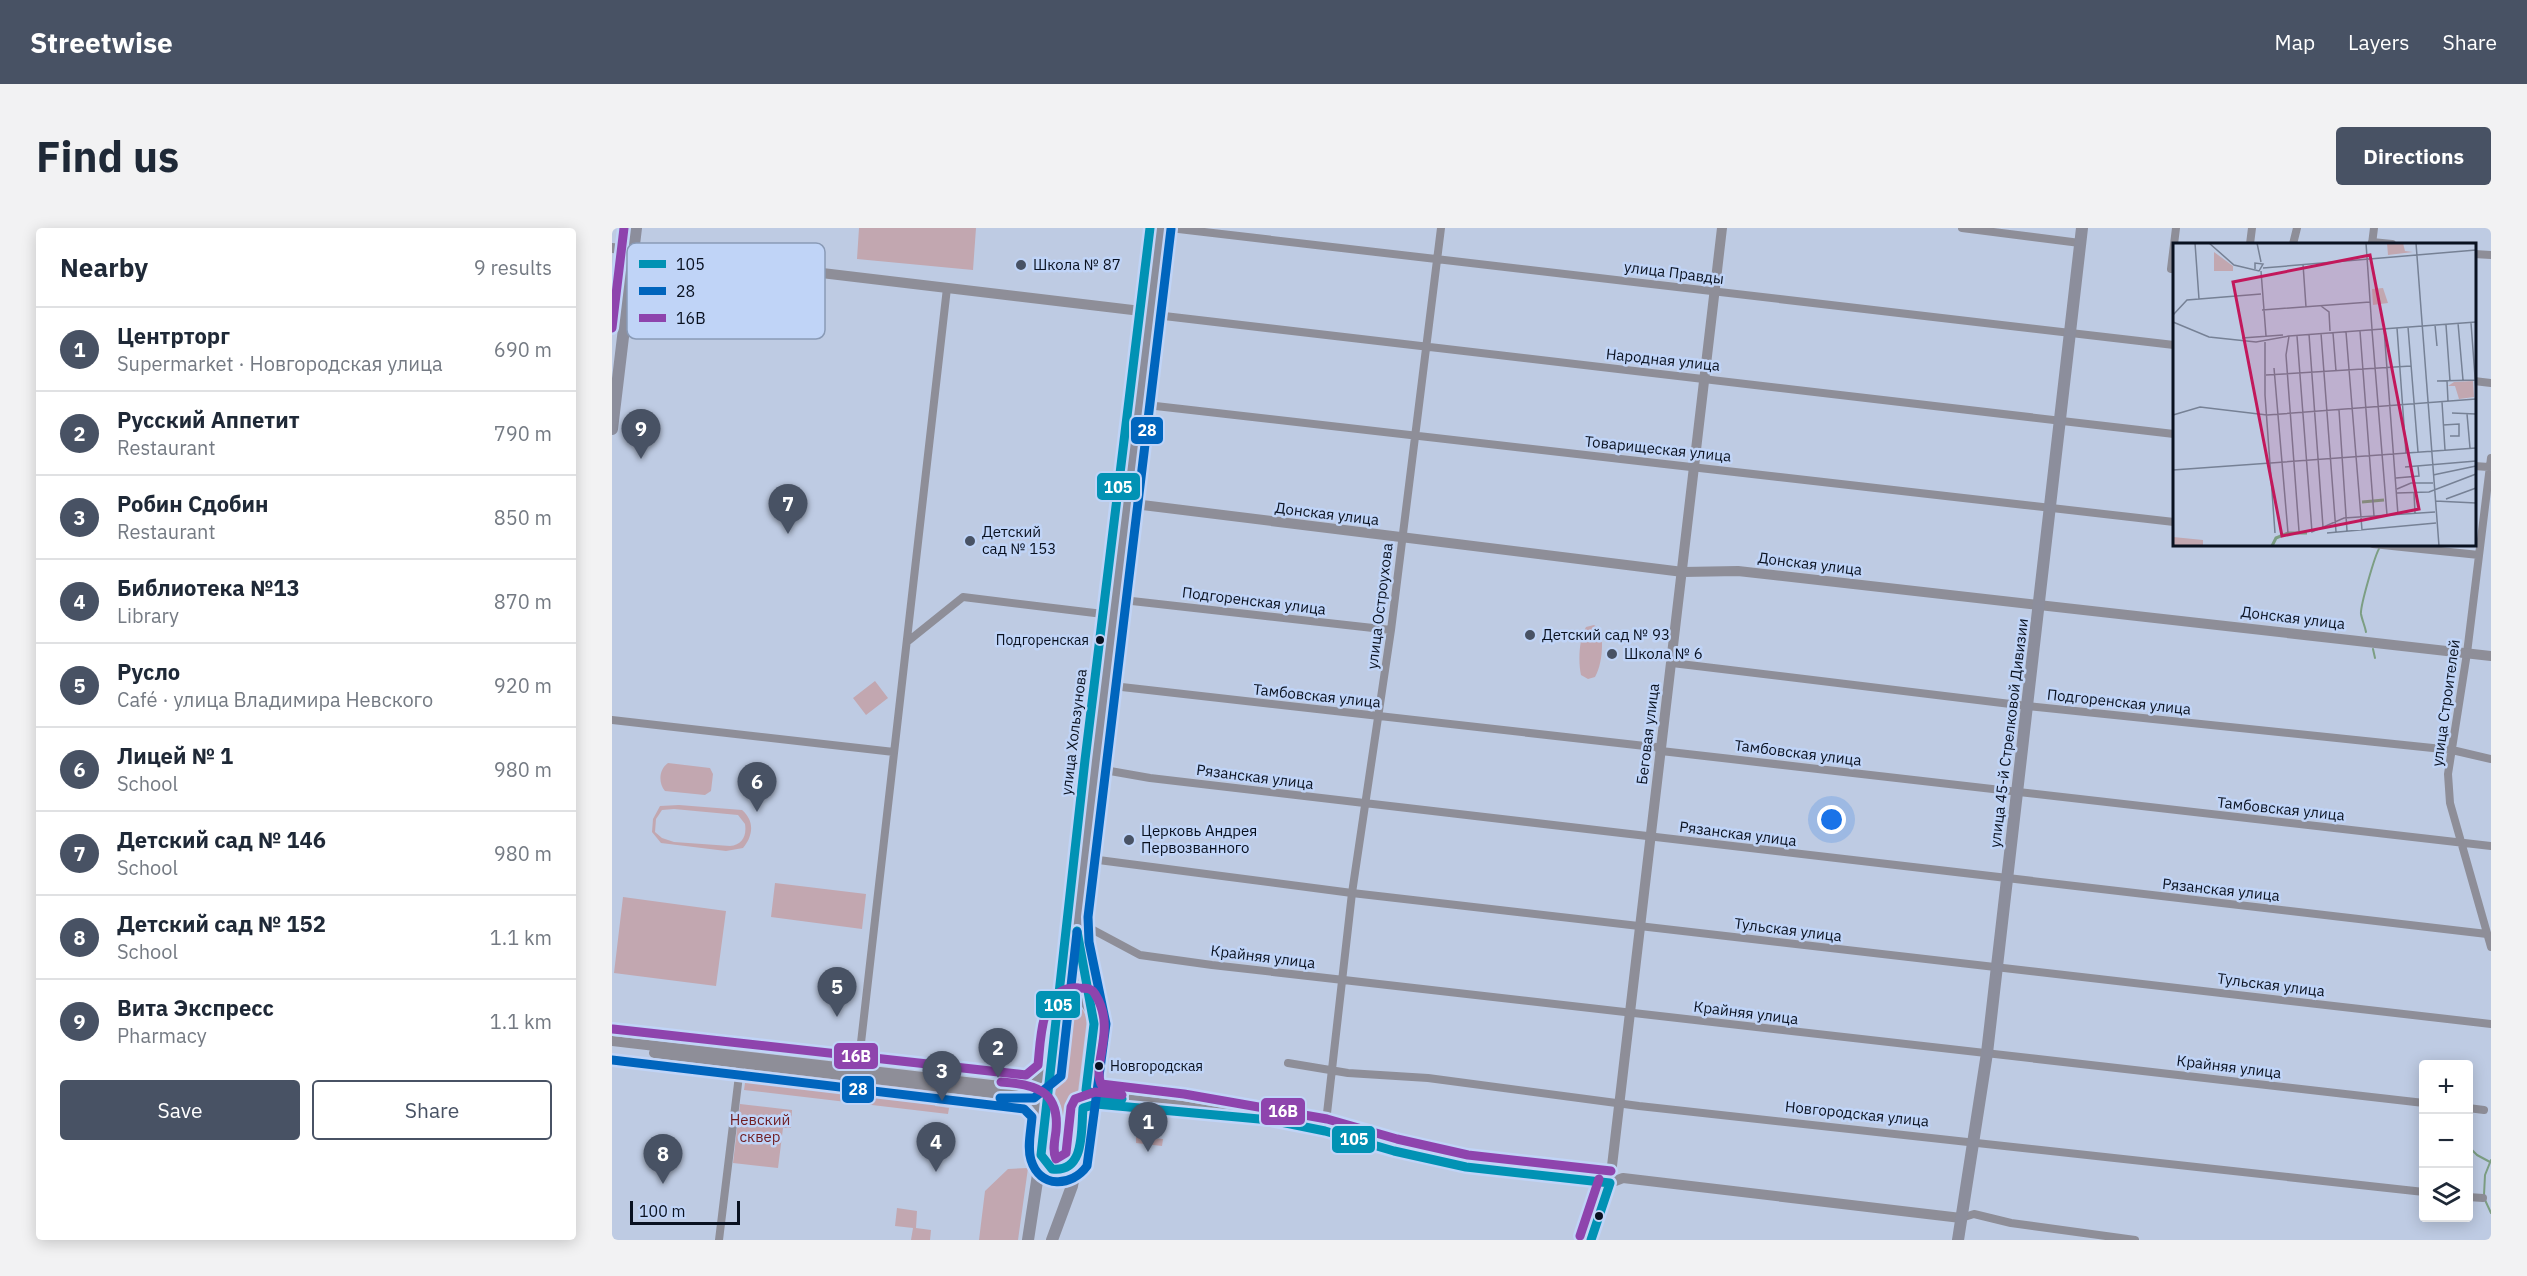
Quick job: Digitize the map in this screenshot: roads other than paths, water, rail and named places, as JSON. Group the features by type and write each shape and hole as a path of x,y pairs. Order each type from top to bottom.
{"main road":[{"path":"629,228 630,243"},
{"path":"632,243 636,228"},
{"name":"улица Хользунова","path":"1028,1240 1041,1155 1103,614 1138,404 1150,228"},
{"name":"улица Хользунова","path":"1052,1240 1071,1186 1077,1159 1094,1024 1077,943 1076,917 1114,598 1121,503 1144,312 1159,228"},
{"name":"улица 45-й Стрелковой Дивизии","path":"1958,1240 1987,1053 2082,228"},
{"path":"612,374 627,272"},
{"path":"612,429 627,281"},
{"path":"1058,1010 1067,1000 1076,997 1085,1000 1091,1011"},
{"path":"1041,1155 1047,1166 1057,1171 1066,1170 1077,1159"}],"street":[{"name":"улица Правды","path":"1170,228 2173,345"},
{"name":"улица Остроухова","path":"1324,1131 1352,893 1391,630 1441,228"},
{"name":"Беговая улица","path":"1591,1240 1610,1183 1722,228"},
{"path":"1962,228 2080,243"},
{"path":"2174,243 2176,228"},
{"path":"2250,243 2252,228"},
{"path":"2294,243 2296,228"},
{"path":"2372,243 2374,228"},
{"path":"612,248 627,250"},
{"path":"2171,269 2173,253"},
{"path":"2476,254 2491,255"},
{"path":"825,274 1144,312"},
{"path":"858,1069 947,288"},
{"name":"Народная улица","path":"1144,312 2173,434"},
{"path":"2476,381 2491,383"},
{"name":"Товарищеская улица","path":"1138,404 2173,522"},
{"name":"улица Строителей","path":"2490,463 2467,653 2448,774 2450,803 2491,947"},
{"name":"Донская улица","path":"1121,503 1683,572 1738,571 2491,656"},
{"path":"2392,546 2479,555"},
{"path":"907,642 963,597 1103,614"},
{"name":"Подгоренская улица","path":"1114,598 1391,630"},
{"name":"Подгоренская улица","path":"1672,663 2027,706 2452,750 2491,759"},
{"name":"Тамбовская улица","path":"1104,685 1650,746 1661,751 2491,846"},
{"path":"612,720 894,752"},
{"name":"Рязанская улица","path":"1094,768 1150,778 1364,804 2487,934"},
{"name":"Тульская улица","path":"1083,858 1352,893 2491,1024"},
{"name":"Крайняя улица","path":"1076,917 1082,924 1140,955 2419,1102"},
{"path":"612,1041 1026,1097 1033,1100 1045,1114"},
{"path":"612,1048 858,1069 1018,1088 1030,1087 1050,1071"},
{"path":"719,1240 741,1060"},
{"name":"Новгородская улица","path":"1288,1063 1347,1073 1428,1078 1619,1103 2419,1191"},
{"path":"1086,1090 1097,1096 1324,1131 1394,1151 1466,1167 1610,1183 1623,1178 1961,1218 1974,1214 2011,1223 2135,1240"},
{"path":"1083,1108 1096,1104 1182,1113 1222,1114"},
{"path":"2473,1109 2484,1110"},
{"path":"2473,1197 2483,1198"}],"waterway":[{"path":"2366,632 2361,609 2380,547"},
{"path":"2373,649 2375,658"},
{"path":"2473,1151 2490,1162"},
{"path":"2484,1195 2485,1175 2491,1160"},
{"path":"2485,1200 2491,1213"}],"place":[{"name":"Школа № 87","path":"1021,265"},
{"name":"Вита Экспресс","path":"641,459"},
{"name":"Детский сад № 146","path":"788,534"},
{"name":"Детский сад № 153","path":"970,541"},
{"name":"Детский сад № 93","path":"1530,635"},
{"name":"Подгоренская","path":"1100,640"},
{"name":"Школа № 6","path":"1612,654"},
{"name":"Лицей № 1","path":"757,812"},
{"name":"Церковь Андрея Первозванного","path":"1129,840"},
{"name":"Русло","path":"837,1017"},
{"name":"Новгородская","path":"1099,1066"},
{"name":"Русский Аппетит","path":"998,1078"},
{"name":"Робин Сдобин","path":"942,1101"},
{"name":"Центрторг","path":"1148,1152"},
{"name":"Библиотека №13","path":"936,1172"},
{"name":"Детский сад № 152","path":"663,1184"}],"park label":[{"name":"Невский сквер","path":"760,1128"}]}
